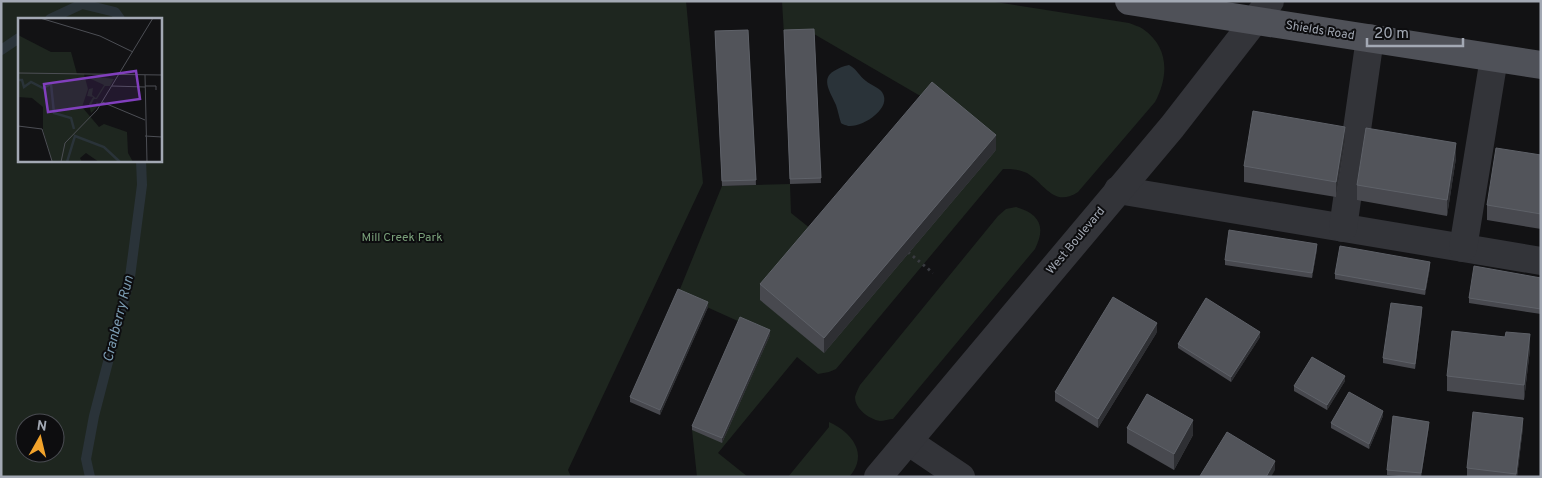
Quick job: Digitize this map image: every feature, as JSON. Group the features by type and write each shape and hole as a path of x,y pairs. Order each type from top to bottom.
{"main road":[{"name":"Shields Road","path":"1129,1 1262,11 1370,38 1541,65"}],"street":[{"name":"West Boulevard","path":"878,477 1172,127 1262,11"},
{"path":"1343,228 1370,38"},
{"path":"1463,248 1494,58"},
{"path":"1118,190 1541,261"},
{"path":"909,442 960,477"}],"path":[{"path":"908,252 933,273"}],"green space":[{"name":"Mill Creek Park","path":"1,1 686,1 703,183 568,470 571,477 1,477"},
{"path":"782,1 989,1 1129,23 1143,29 1158,44 1164,62 1163,82 1155,102 1078,192 1070,196 1056,196 1027,173 1003,169 836,369 818,374 797,357 718,453 748,477 697,477 692,430 740,322 678,294 722,186 790,184 791,213 816,233 929,101 814,34 784,35"},
{"path":"1016,207 1031,213 1039,222 1040,234 1035,249 893,419 880,421 867,416 857,406 855,397 860,385 998,216 1006,209"},
{"path":"829,422 851,438 858,452 858,460 849,477 788,477 829,427"}],"shaded area":[{"path":"849,65 866,81 880,90 884,98 880,110 875,115 862,123 849,126 841,123 827,82 830,74 841,67"}],"building":[{"path":"814,29 821,178 790,179 784,30"},
{"path":"748,30 756,180 722,181 715,31"},
{"path":"932,82 996,135 824,338 760,284"},
{"path":"1253,111 1345,127 1336,182 1244,166"},
{"path":"1366,128 1456,143 1447,200 1357,185"},
{"path":"1496,148 1541,155 1541,214 1487,205"},
{"path":"1229,230 1317,244 1312,273 1225,260"},
{"path":"1340,246 1430,262 1425,290 1335,274"},
{"path":"1474,266 1541,278 1541,309 1469,298"},
{"path":"678,289 708,302 660,410 630,397"},
{"path":"1113,297 1157,323 1098,419 1055,392"},
{"path":"1206,298 1260,332 1231,377 1178,344"},
{"path":"1391,303 1422,307 1415,364 1383,358"},
{"path":"740,317 770,330 722,438 692,426"},
{"path":"1452,331 1505,337 1506,332 1530,334 1524,385 1447,376"},
{"path":"1312,357 1345,376 1327,405 1294,386"},
{"path":"1349,392 1383,411 1369,444 1331,423"},
{"path":"1147,394 1193,420 1174,454 1127,428"},
{"path":"1473,412 1523,418 1516,474 1467,468"},
{"path":"1393,416 1429,422 1421,473 1387,470"},
{"path":"1227,432 1275,461 1266,477 1200,476"}],"waterway":[{"name":"Cranberry Run","path":"52,18 82,4 115,12 119,18"},
{"name":"Cranberry Run","path":"1,50 18,39"},
{"name":"Cranberry Run","path":"90,477 86,459 94,416 130,277 142,185 141,161"}]}
